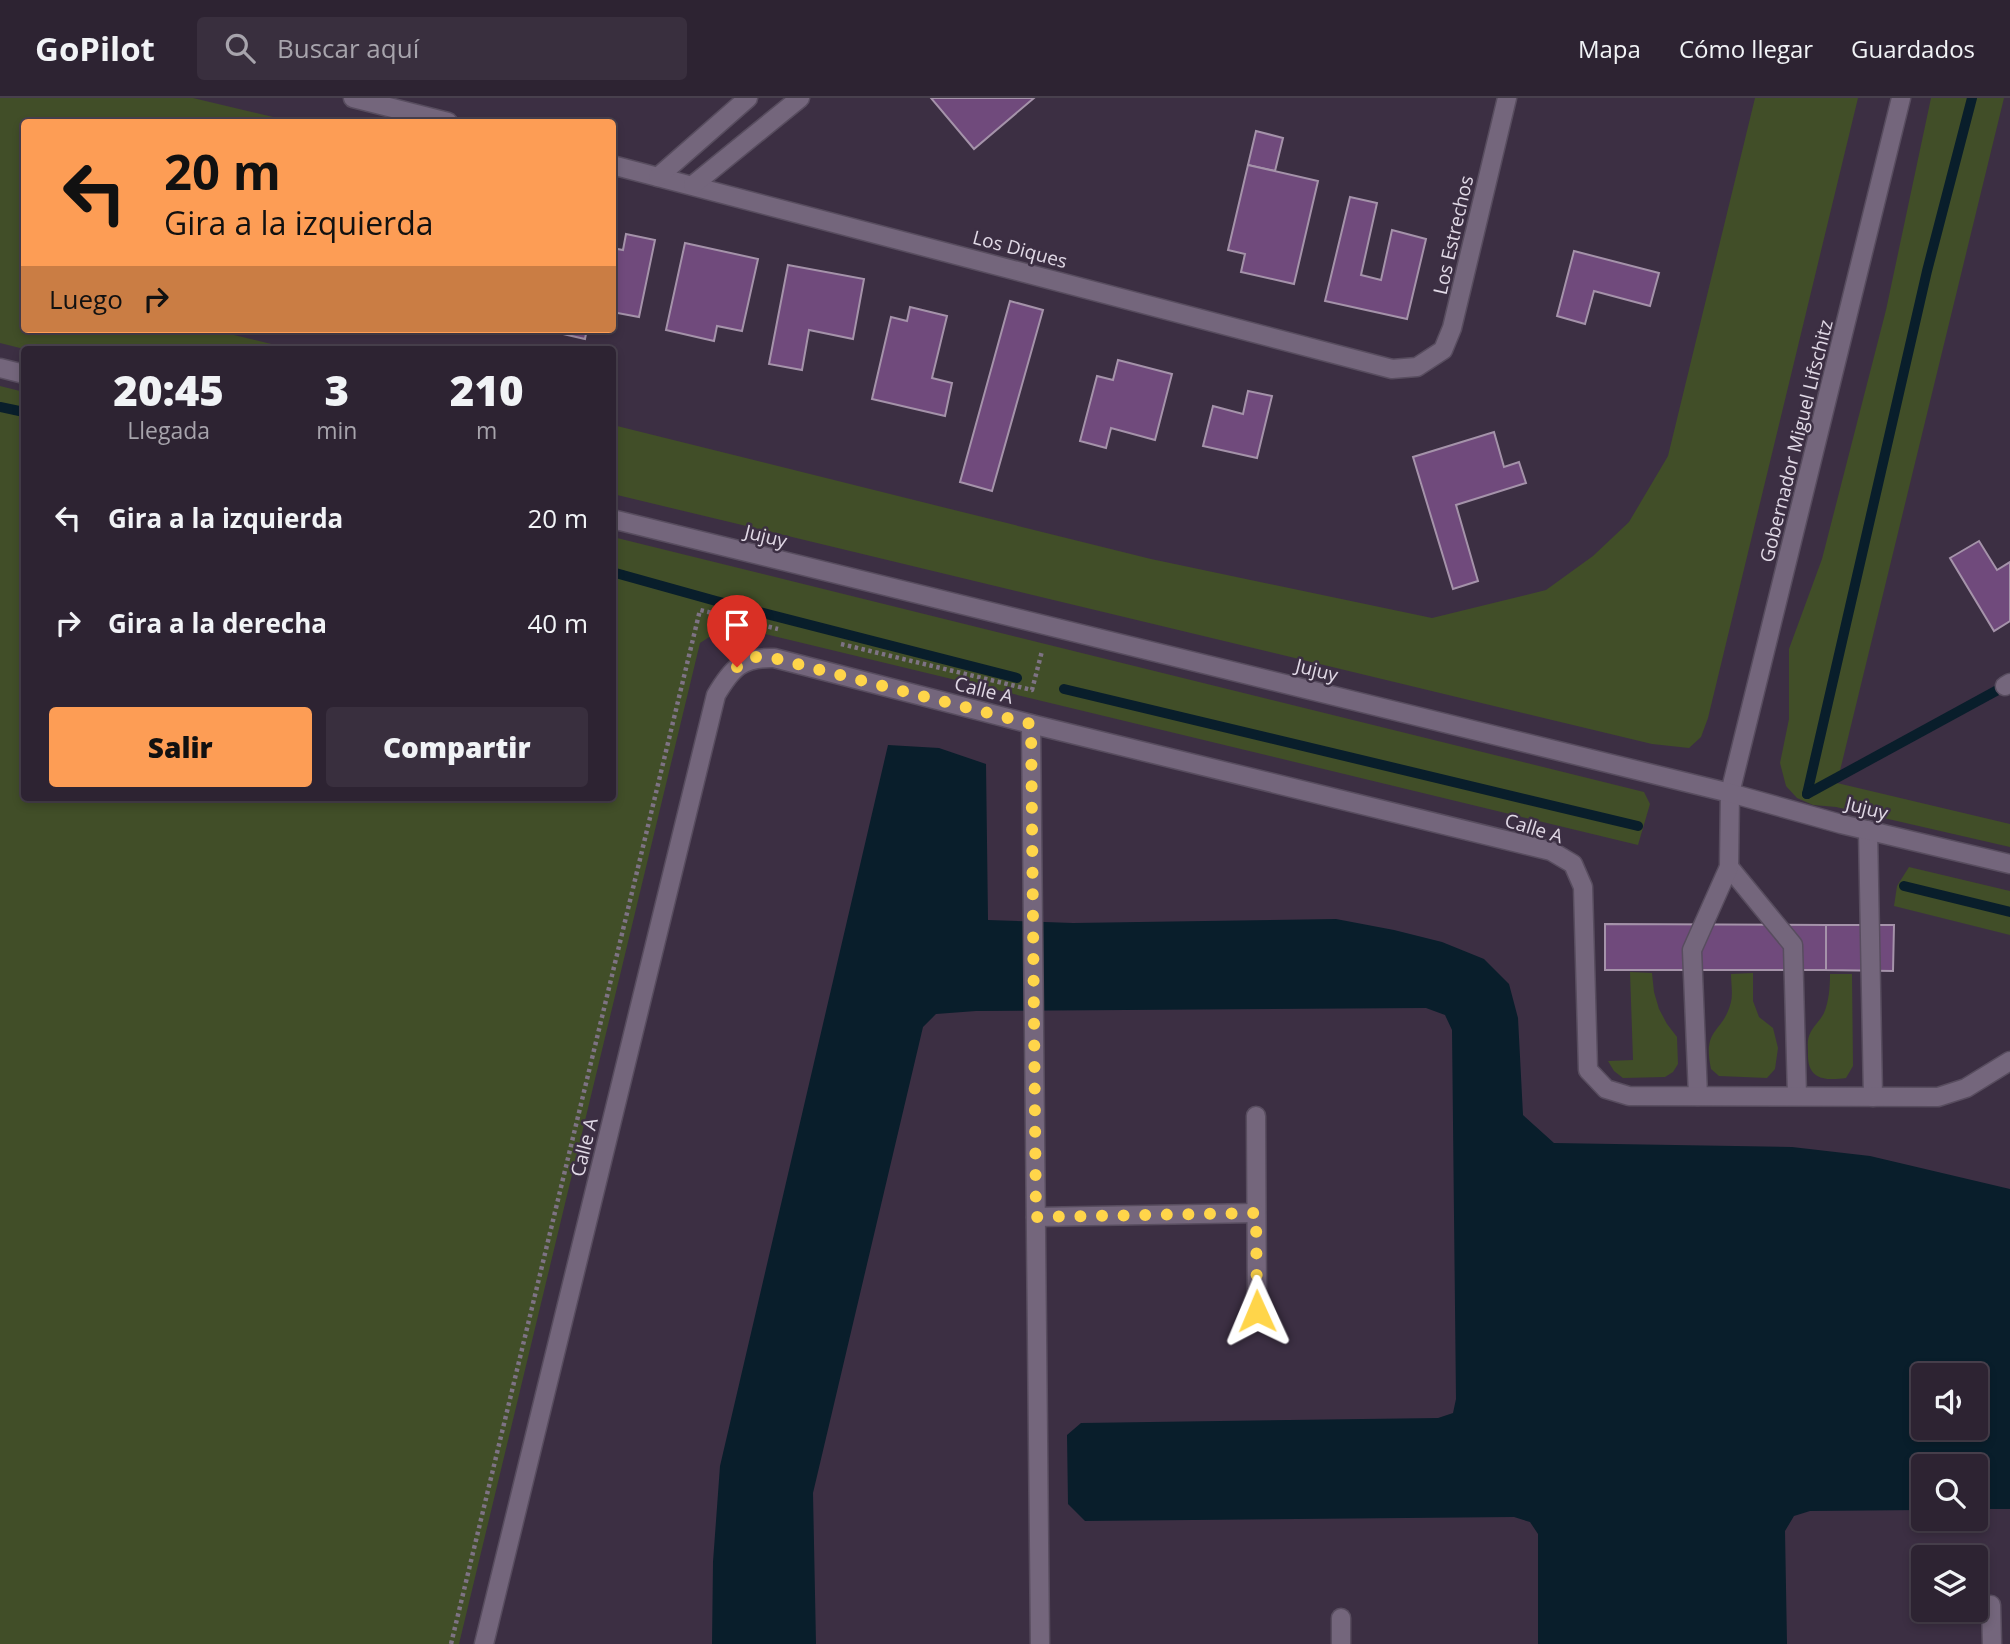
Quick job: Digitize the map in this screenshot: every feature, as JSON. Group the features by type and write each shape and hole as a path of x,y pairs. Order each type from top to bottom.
{"street":[{"path":"353,98 436,119"},
{"path":"658,177 748,98"},
{"path":"693,185 800,98"},
{"name":"Los Estrechos","path":"1417,367 1443,350 1452,328 1507,98"},
{"name":"Gobernador Miguel Lifschitz","path":"1729,867 1730,793 1901,98"},
{"name":"Los Diques","path":"616,166 1392,369 1417,367"},
{"path":"0,368 21,373"},
{"name":"Jujuy","path":"616,520 2010,864"},
{"name":"Calle A","path":"484,1644 716,695 725,679 737,667 755,657 774,658 1550,851 1573,863 1583,887 1588,1070 1606,1089 1629,1096 1938,1097 1966,1088 2010,1061"},
{"path":"1031,724 1040,1644"},
{"path":"1868,830 1872,1097"},
{"path":"1698,1096 1692,950 1729,867 1793,945 1797,1096"},
{"path":"1255,1116 1257,1311"},
{"path":"1036,1217 1256,1213"},
{"path":"1991,1605 1992,1644"},
{"path":"1341,1618 1341,1644"}],"path":[{"path":"1032,690 1048,626"}],"green space":[{"path":"0,98 193,98 282,119 21,119 21,333 234,333 279,346 21,346 21,348 0,343"},
{"path":"1755,98 1858,98 1708,718 1701,737 1689,748 1652,744 616,495 616,426 1151,559 1432,618 1546,590 1593,556 1629,522 1668,456"},
{"path":"1931,98 2004,98 1837,783 2010,824 2010,847 1836,807 1813,805 1797,798 1786,786 1780,763 1789,719 1789,649 1822,559 1886,310"},
{"path":"0,386 21,391 21,801 616,801 616,538 1644,792 1650,804 1638,845 728,625 700,643 459,1644 0,1644"},
{"path":"1909,867 2010,891 2010,935 1894,906 1897,886"},
{"path":"1630,972 1652,973 1659,1009 1677,1037 1678,1064 1673,1072 1665,1077 1623,1078 1614,1071 1608,1061 1633,1060"},
{"path":"1753,973 1753,1001 1759,1017 1773,1028 1778,1048 1775,1069 1767,1078 1719,1076 1711,1069 1709,1045 1731,1002 1731,974"},
{"path":"1830,974 1852,974 1853,1066 1846,1078 1818,1076 1808,1062 1808,1038 1826,1008"}],"water":[{"path":"888,745 939,748 986,764 988,920 1073,923 1336,919 1442,942 1484,959 1509,984 1518,1018 1523,1115 1554,1143 1792,1147 1870,1156 2010,1189 2010,1509 1988,1509 1988,1454 1911,1454 1911,1510 1810,1511 1794,1516 1785,1531 1787,1644 1538,1644 1538,1534 1530,1522 1514,1517 1085,1521 1068,1504 1067,1435 1081,1423 1438,1418 1453,1413 1456,1399 1452,1030 1445,1015 1426,1008 976,1011 936,1014 923,1027 813,1493 816,1644 712,1644 713,1562 720,1466"}],"building":[{"path":"931,98 1034,98 974,149"},
{"path":"1256,131 1283,138 1275,171 1248,165"},
{"path":"1248,165 1318,181 1294,284 1241,272 1245,254 1228,250"},
{"path":"1350,197 1377,203 1361,275 1381,280 1392,230 1426,239 1407,319 1325,301"},
{"path":"626,234 655,240 639,317 616,313 616,249 623,250"},
{"path":"685,243 758,259 742,331 717,326 714,341 666,330"},
{"path":"1574,251 1659,273 1650,306 1594,291 1585,324 1557,316"},
{"path":"788,265 864,279 853,339 809,330 802,370 769,364"},
{"path":"1010,301 1043,310 992,491 960,482"},
{"path":"910,307 947,316 932,378 952,383 945,416 872,399 891,317 907,321"},
{"path":"563,333 586,333 585,339"},
{"path":"1118,360 1172,374 1155,440 1111,428 1106,448 1080,441 1097,376 1113,380"},
{"path":"1248,391 1272,396 1257,458 1203,446 1213,406 1243,414"},
{"path":"1494,432 1504,467 1519,462 1526,483 1456,505 1478,581 1453,589 1413,457"},
{"path":"1979,541 1997,570 2010,562 2010,621 1994,631 1950,558"},
{"path":"1605,924 1826,925 1826,970 1605,970"},
{"path":"1826,925 1894,925 1893,971 1826,970"}],"waterway":[{"path":"1807,794 1927,271 1972,98"},
{"path":"0,407 21,411"},
{"path":"616,573 1017,678"},
{"path":"1807,794 2005,686"},
{"path":"1064,689 1638,826"},
{"path":"1904,886 2010,912"}],"route":[{"path":"737,667 755,657 774,658 1031,724 1036,1217 1256,1213 1257,1311"}]}
